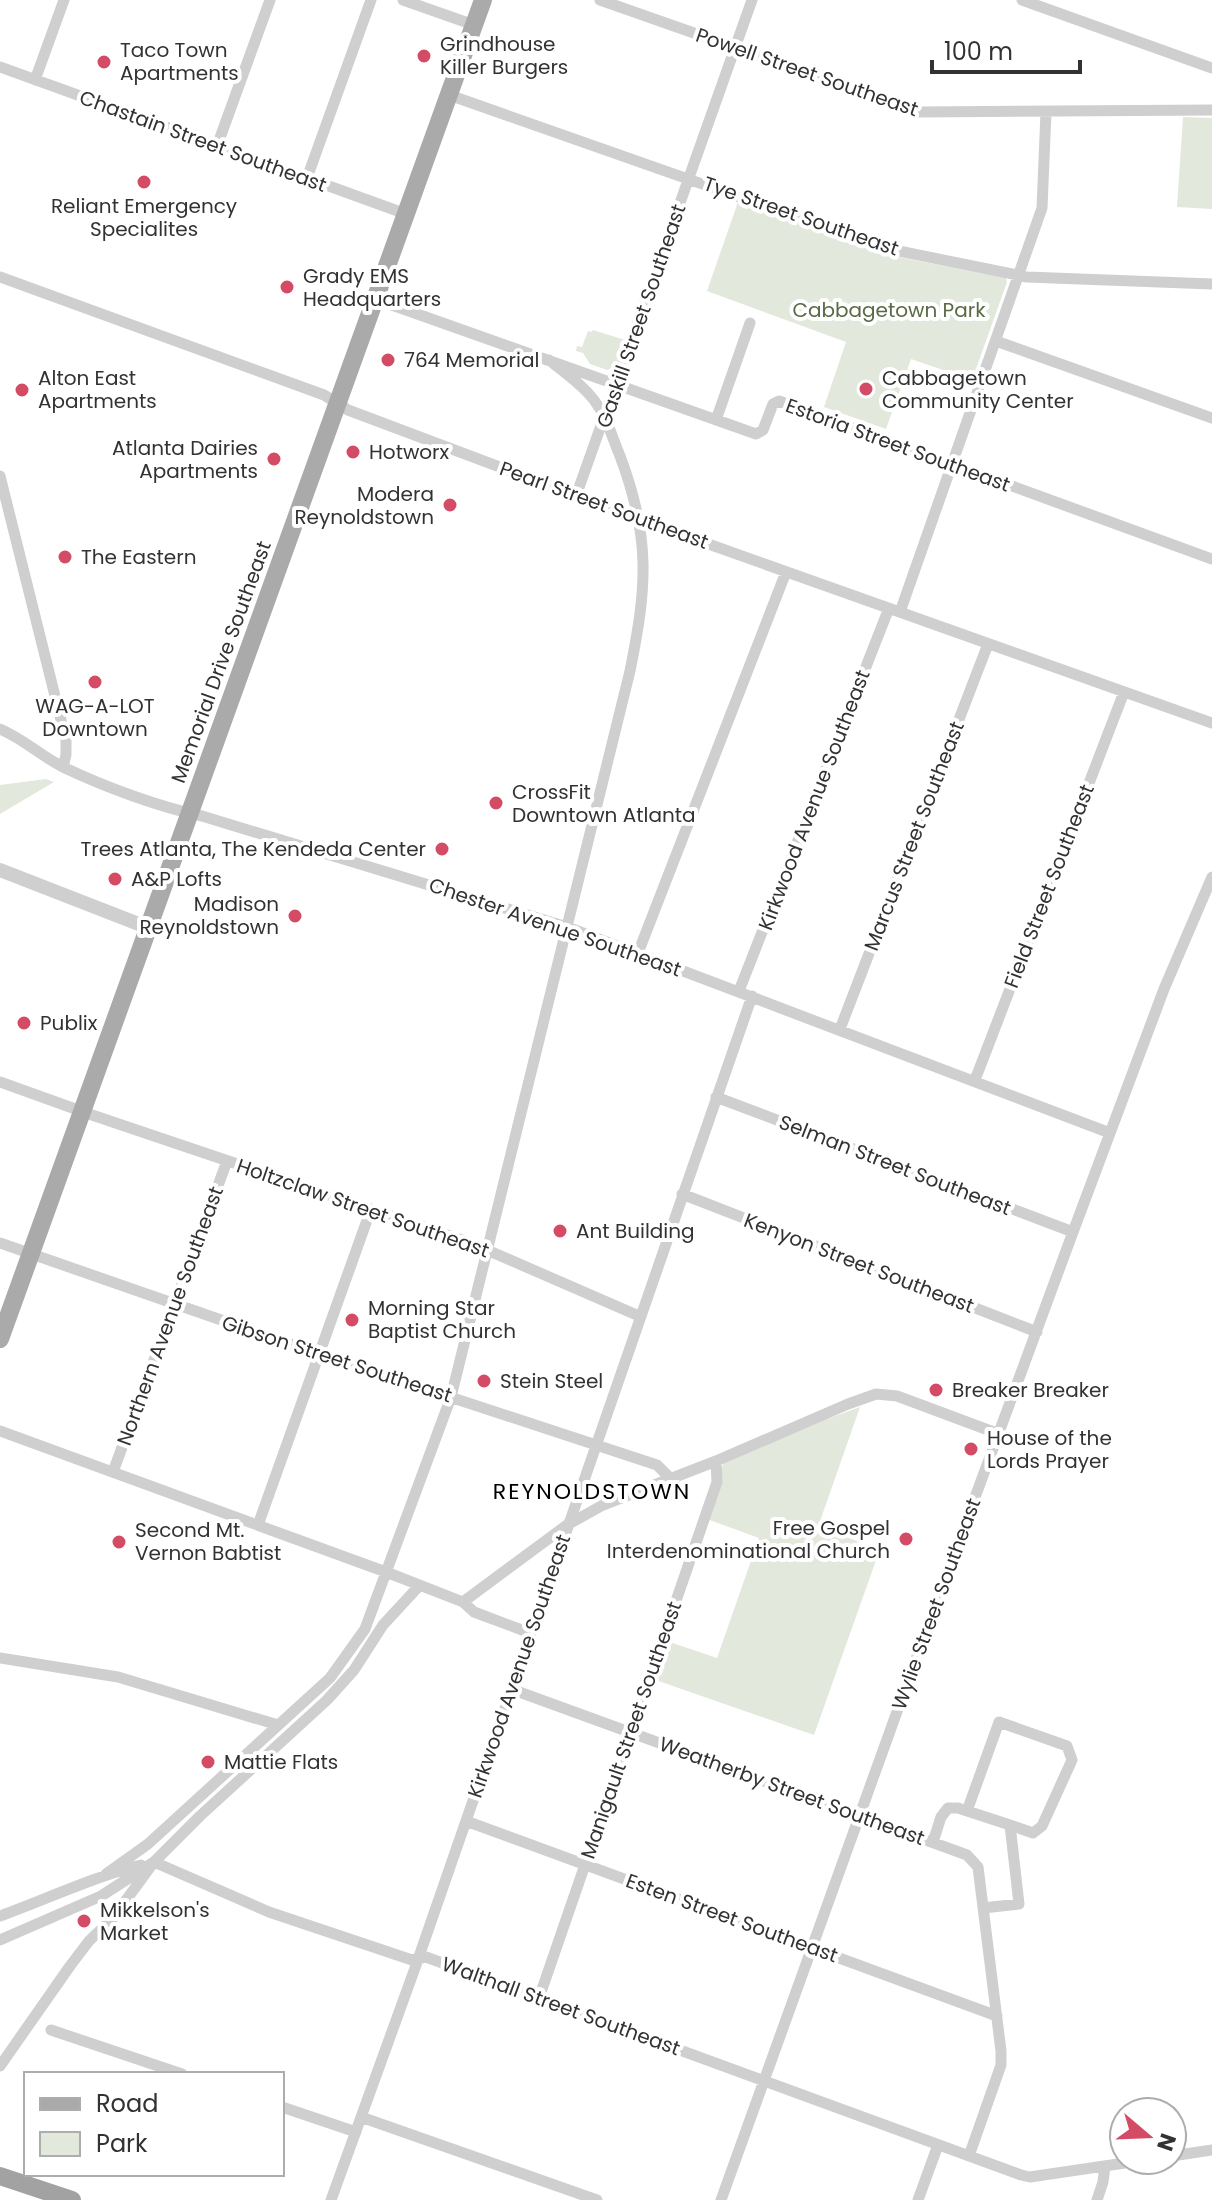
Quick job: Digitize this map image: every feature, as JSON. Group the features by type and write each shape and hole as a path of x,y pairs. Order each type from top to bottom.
{"highway":[{"path":"0,2176 72,2200"}],"main road":[{"name":"Memorial Drive Southeast","path":"0,1339 483,0"}],"street":[{"path":"35,80 64,0"},
{"path":"217,146 270,0"},
{"path":"307,178 371,0"},
{"path":"403,0 474,25"},
{"name":"Powell Street Southeast","path":"600,0 919,112 1212,110"},
{"name":"Gaskill Street Southeast","path":"576,496 752,0"},
{"path":"1022,0 1212,68"},
{"name":"Chastain Street Southeast","path":"0,67 406,214"},
{"name":"Tye Street Southeast","path":"449,95 884,248 1019,275 1212,284"},
{"name":"Kirkwood Avenue Southeast","path":"739,991 952,464 996,341 1042,208 1046,112"},
{"name":"Pearl Street Southeast","path":"0,277 324,395 348,410 638,519 1212,723"},
{"name":"Estoria Street Southeast","path":"375,299 759,434 773,404 779,401 1212,559"},
{"path":"716,420 750,323"},
{"path":"996,341 1212,418"},
{"path":"354,1670 365,1629 451,1397 642,614 645,567 627,474 605,418 582,386 549,360"},
{"path":"0,476 66,740 63,767"},
{"path":"638,953 786,572"},
{"name":"Marcus Street Southeast","path":"840,1029 988,644"},
{"name":"Field Street Southeast","path":"975,1080 1124,692"},
{"name":"Chester Avenue Southeast","path":"0,729 63,767 190,813 567,927 1110,1133"},
{"path":"0,870 149,928"},
{"name":"Wylie Street Southeast","path":"721,2200 1073,1232 1164,989 1212,877"},
{"name":"Kirkwood Avenue Southeast","path":"331,2200 419,1958 752,996"},
{"name":"Holtzclaw Street Southeast","path":"0,1082 487,1250 639,1316"},
{"name":"Selman Street Southeast","path":"716,1097 1073,1232"},
{"name":"Northern Avenue Southeast","path":"113,1472 227,1161"},
{"name":"Kenyon Street Southeast","path":"682,1194 1037,1332"},
{"path":"258,1525 371,1209"},
{"name":"Gibson Street Southeast","path":"0,1243 319,1354 657,1465 671,1479"},
{"path":"463,1602 567,1525 603,1505 876,1394 897,1396 999,1434"},
{"path":"0,1431 386,1572 463,1602 474,1612 530,1633"},
{"name":"Manigault Street Southeast","path":"539,1998 717,1482 716,1461"},
{"path":"0,2066 79,1953 113,1918 154,1862 327,1700 354,1670 383,1625 419,1586"},
{"path":"0,1916 68,1892 106,1874 148,1844 330,1678 365,1629"},
{"path":"0,1658 118,1677 278,1725"},
{"name":"Weatherby Street Southeast","path":"511,1689 967,1855 978,1867 983,1908"},
{"path":"933,1842 941,1817 948,1808 967,1811 1033,1833 1042,1826 1072,1760 1067,1746 999,1722 967,1811"},
{"name":"Esten Street Southeast","path":"466,1821 997,2016"},
{"path":"969,2156 1001,2065 983,1908 1019,1904 1010,1825"},
{"path":"125,1902 148,1844"},
{"path":"106,1874 154,1862"},
{"name":"Walthall Street Southeast","path":"154,1862 269,1912 412,1960 426,1957 1030,2177 1108,2166"},
{"path":"0,1940 101,1896 136,1868"},
{"path":"101,1896 113,1907 113,1918"},
{"path":"51,2030 176,2072"},
{"path":"284,2108 356,2132"},
{"path":"361,2117 597,2200"},
{"path":"918,2200 938,2145"},
{"path":"1188,2154 1212,2150"},
{"path":"1097,2200 1105,2166"}],"green space":[{"path":"1183,117 1212,118 1212,209 1177,207"},
{"name":"Cabbagetown Park","path":"738,202 883,254 1006,278 972,380 911,359 886,429 824,407 846,342 707,291"},
{"path":"588,331 625,340 616,366 607,370 590,364 583,353 576,351 577,346 582,347"},
{"path":"46,779 54,782 0,814 0,785"},
{"path":"860,1407 818,1527 880,1549 814,1735 647,1677 661,1639 717,1658 759,1538 704,1518 726,1456"}],"place":[{"name":"Grindhouse Killer Burgers","path":"424,56"},
{"name":"Taco Town Apartments","path":"104,62"},
{"name":"Reliant Emergency Specialites","path":"144,182"},
{"name":"Grady EMS Headquarters","path":"287,287"},
{"name":"764 Memorial","path":"388,360"},
{"name":"Cabbagetown Community Center","path":"866,389"},
{"name":"Alton East Apartments","path":"22,390"},
{"name":"Hotworx","path":"353,452"},
{"name":"Atlanta Dairies Apartments","path":"274,459"},
{"name":"Modera Reynoldstown","path":"450,505"},
{"name":"The Eastern","path":"65,557"},
{"name":"WAG-A-LOT Downtown","path":"95,682"},
{"name":"CrossFit Downtown Atlanta","path":"496,803"},
{"name":"Trees Atlanta, The Kendeda Center","path":"442,849"},
{"name":"A&P Lofts","path":"115,879"},
{"name":"Madison Reynoldstown","path":"295,916"},
{"name":"Publix","path":"24,1023"},
{"name":"Ant Building","path":"560,1231"},
{"name":"Morning Star Baptist Church","path":"352,1320"},
{"name":"Stein Steel","path":"484,1381"},
{"name":"Breaker Breaker","path":"936,1390"},
{"name":"House of the Lords Prayer","path":"971,1449"},
{"name":"Free Gospel Interdenominational Church","path":"906,1539"},
{"name":"Second Mt. Vernon Babtist","path":"119,1542"},
{"name":"Mattie Flats","path":"208,1762"},
{"name":"Mikkelson's Market","path":"84,1921"}],"district":[{"name":"REYNOLDSTOWN","path":"592,1491"}]}
